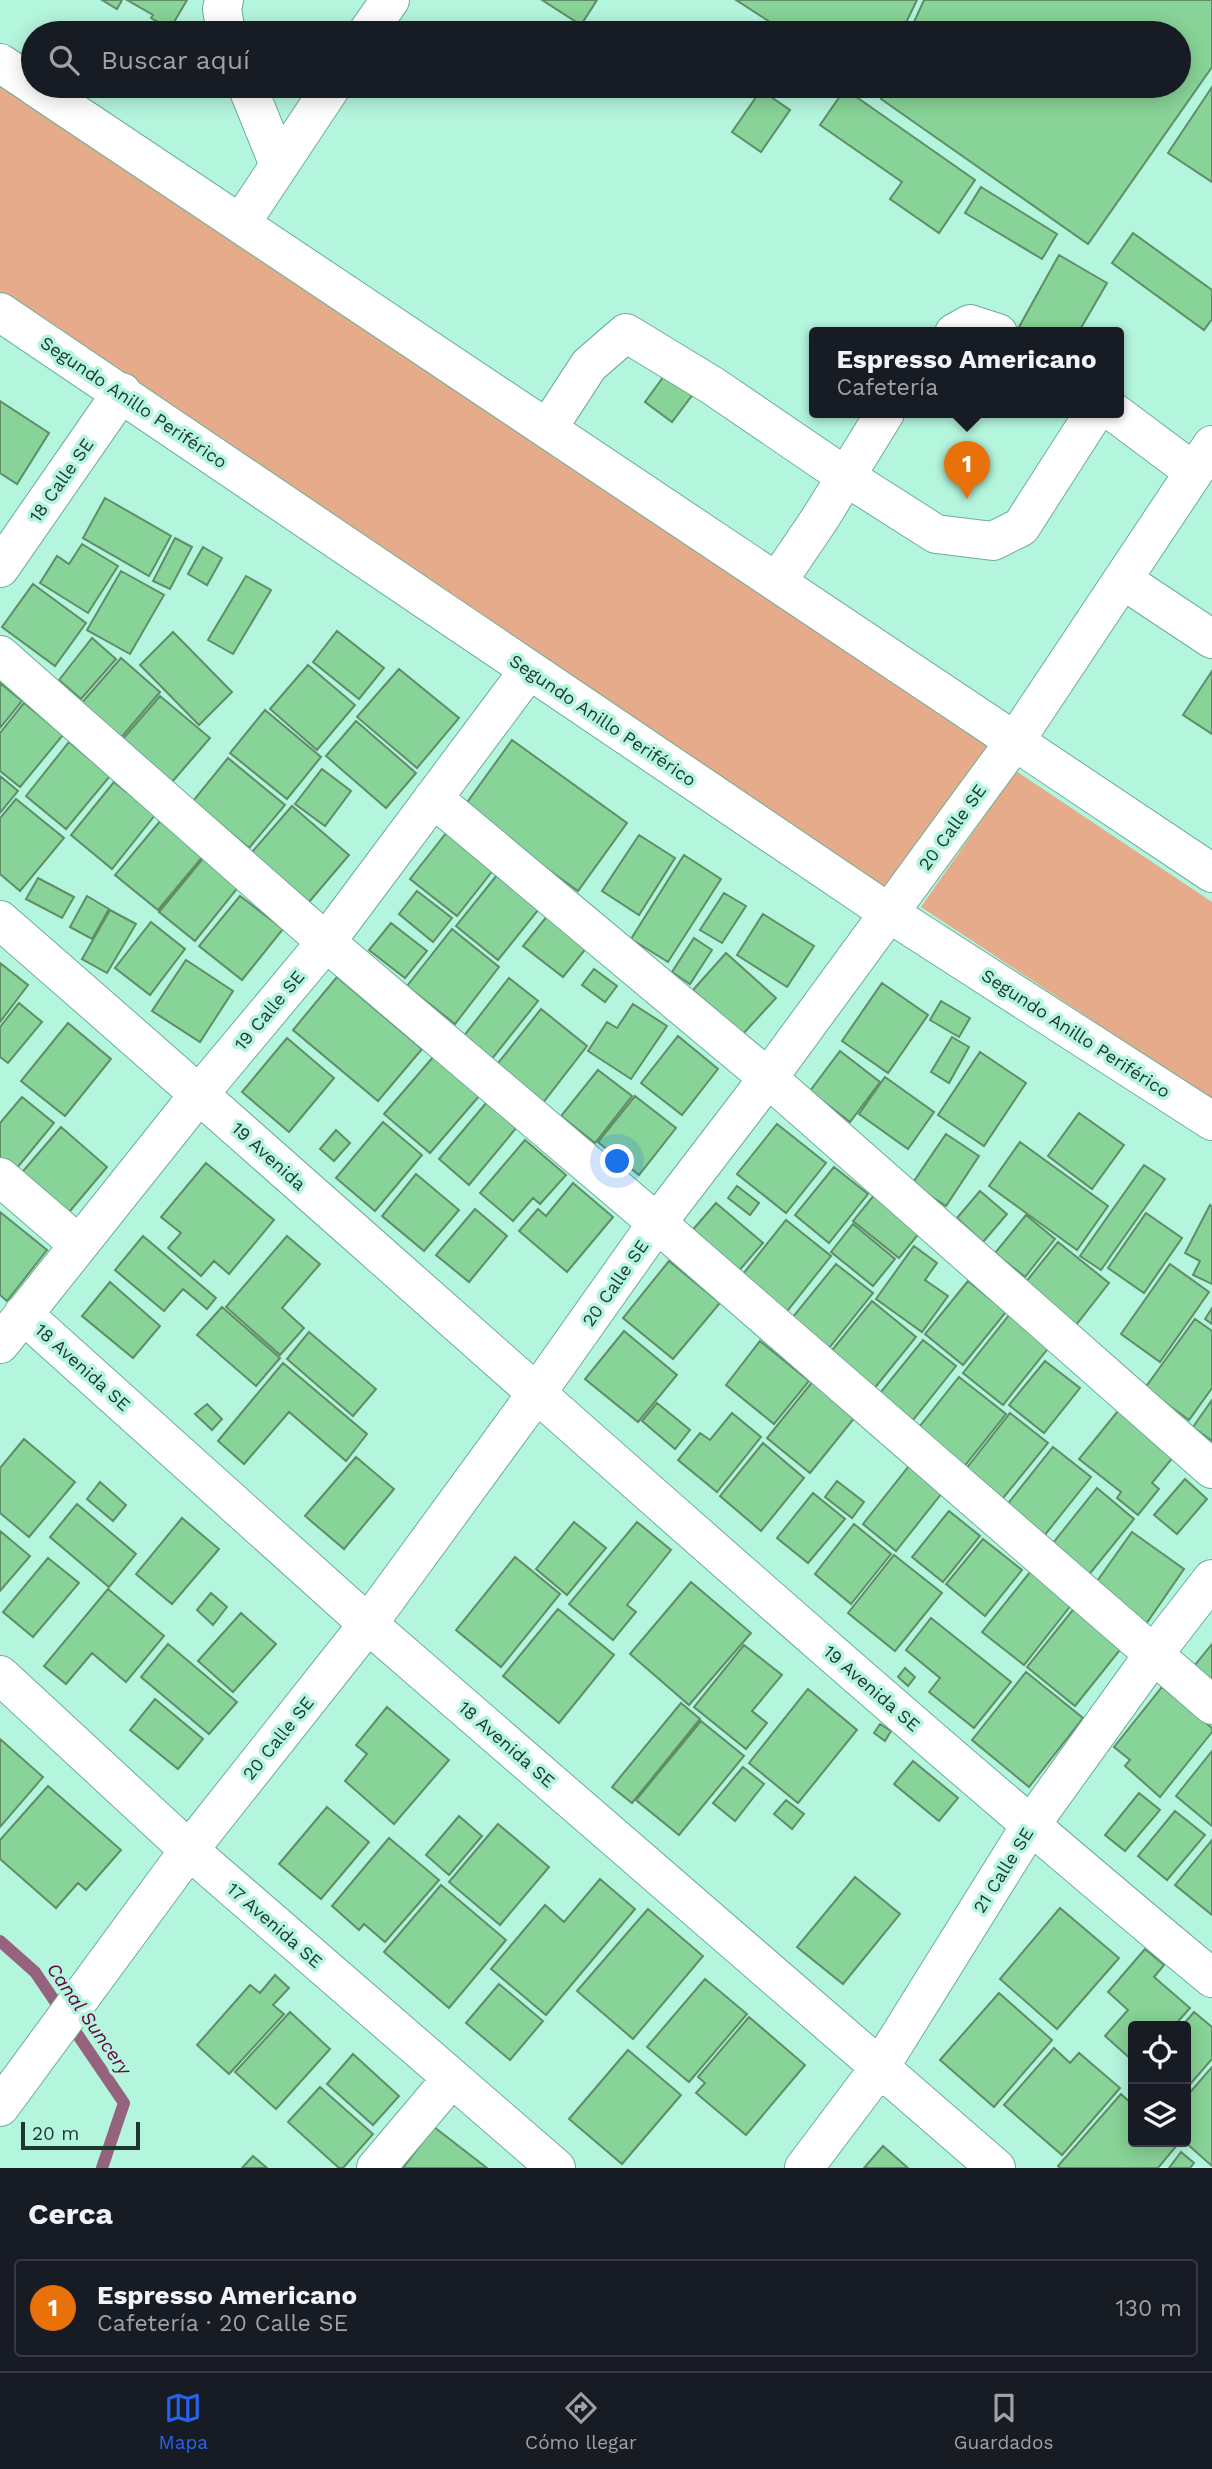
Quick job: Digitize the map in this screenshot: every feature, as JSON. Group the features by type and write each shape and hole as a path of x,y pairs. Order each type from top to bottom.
{"street":[{"path":"224,0 224,21"},
{"path":"376,21 390,0"},
{"path":"0,63 21,77"},
{"path":"53,98 1212,873"},
{"path":"252,98 279,165"},
{"path":"240,223 324,98"},
{"name":"Segundo Anillo Periférico","path":"0,312 889,913 1212,1121"},
{"path":"548,428 589,365 626,333 713,386 936,534 993,541 1021,527 1091,418"},
{"name":"18 Calle SE","path":"0,568 122,392"},
{"path":"777,582 882,418"},
{"path":"1124,418 1203,459"},
{"name":"20 Calle SE","path":"0,2107 189,1850 368,1625 657,1223 889,913 1014,741 1203,459"},
{"path":"1123,580 1212,639"},
{"path":"0,655 326,942 657,1223 1212,1705"},
{"name":"19 Calle SE","path":"0,1344 200,1093 326,942 529,670"},
{"path":"433,798 768,1078 1212,1469"},
{"name":"19 Avenida","path":"0,920 200,1093 536,1394"},
{"path":"0,1177 78,1244"},
{"name":"18 Avenida SE","path":"23,1314 368,1625 996,2168"},
{"name":"19 Avenida SE","path":"536,1394 1030,1826 1212,1978"},
{"name":"21 Calle SE","path":"804,2168 880,2067 1030,1826 1153,1655 1212,1579"},
{"name":"17 Avenida SE","path":"0,1675 189,1850 556,2168"},
{"path":"376,2168 452,2078"}],"shaded area":[{"path":"0,65 21,79 21,98 49,98 1004,744 885,902 0,313"},
{"path":"1016,771 1212,902 1212,1099 921,907"}],"building":[{"path":"102,0 122,0 117,9"},
{"path":"127,0 187,0 175,21 156,21 151,18 153,15"},
{"path":"542,0 597,0 584,21 575,21"},
{"path":"736,0 917,0 907,21 768,21"},
{"path":"924,0 1212,0 1212,67 1191,97 1191,21 914,21"},
{"path":"1212,87 1212,182 1168,153"},
{"path":"755,98 773,98 790,110 761,152 732,132"},
{"path":"839,98 858,98 975,180 939,233 890,199 902,182 820,125"},
{"path":"881,98 1190,98 1088,244"},
{"path":"981,187 1057,234 1042,259 965,213"},
{"path":"1133,233 1212,290 1212,319 1204,330 1112,263"},
{"path":"1059,255 1107,283 1081,327 1019,327"},
{"path":"672,365 700,385 672,422 645,402"},
{"path":"0,401 49,433 17,484 0,473"},
{"path":"105,498 171,536 149,576 83,538"},
{"path":"175,538 192,547 170,589 153,581"},
{"path":"82,544 118,566 88,613 40,583 57,556 69,564"},
{"path":"203,547 222,558 207,585 188,574"},
{"path":"121,571 164,595 130,654 87,630"},
{"path":"246,576 271,590 233,654 208,640"},
{"path":"33,584 86,623 55,666 2,627"},
{"path":"337,631 384,668 359,699 313,662"},
{"path":"173,632 232,692 199,725 140,665"},
{"path":"92,638 116,659 81,699 59,680"},
{"path":"121,658 160,692 119,740 80,705"},
{"path":"308,665 355,705 317,750 270,709"},
{"path":"399,669 459,718 417,768 357,717"},
{"path":"1212,671 1212,734 1183,715"},
{"path":"0,683 22,701 0,728"},
{"path":"160,696 210,738 172,782 122,740"},
{"path":"24,703 63,735 20,787 0,771 0,733"},
{"path":"265,710 321,757 287,799 230,753"},
{"path":"356,721 416,773 386,808 326,756"},
{"path":"512,740 627,823 578,891 463,808"},
{"path":"69,742 110,776 66,829 26,796"},
{"path":"228,758 285,805 249,848 193,801"},
{"path":"322,769 351,791 325,826 295,804"},
{"path":"0,776 18,791 0,813"},
{"path":"114,782 155,815 112,869 71,835"},
{"path":"16,799 64,838 20,891 0,874 0,818"},
{"path":"292,806 349,855 309,902 252,852"},
{"path":"161,820 204,855 158,910 115,875"},
{"path":"447,832 494,869 457,916 410,879"},
{"path":"639,835 675,858 639,915 602,891"},
{"path":"684,855 721,879 668,962 631,939"},
{"path":"205,856 240,885 195,941 159,912"},
{"path":"501,870 543,904 498,960 456,926"},
{"path":"38,878 74,897 62,918 26,899"},
{"path":"417,891 452,918 433,942 399,914"},
{"path":"724,893 746,906 722,943 700,930"},
{"path":"87,896 109,909 92,939 70,927"},
{"path":"240,896 283,929 242,980 199,946"},
{"path":"110,910 136,924 107,973 82,959"},
{"path":"763,914 814,946 787,987 737,955"},
{"path":"548,915 588,946 563,977 523,946"},
{"path":"151,922 185,949 150,995 115,968"},
{"path":"391,923 427,951 405,978 369,950"},
{"path":"452,929 499,967 455,1024 407,986"},
{"path":"694,938 712,950 690,984 672,972"},
{"path":"726,953 776,998 742,1035 693,990"},
{"path":"186,960 233,991 200,1042 152,1011"},
{"path":"0,963 28,985 0,1022"},
{"path":"594,969 617,986 605,1002 582,985"},
{"path":"337,977 422,1049 378,1101 293,1030"},
{"path":"509,978 538,1001 491,1060 463,1037"},
{"path":"882,983 928,1015 888,1073 842,1041"},
{"path":"941,1001 970,1018 959,1037 930,1020"},
{"path":"19,1003 42,1022 8,1063 0,1057 0,1027"},
{"path":"633,1004 667,1026 631,1079 588,1051 607,1022 617,1028"},
{"path":"541,1009 587,1046 542,1104 495,1067"},
{"path":"68,1023 111,1059 65,1116 21,1081"},
{"path":"678,1036 718,1069 682,1115 641,1083"},
{"path":"952,1037 969,1047 949,1083 931,1072"},
{"path":"287,1038 334,1078 289,1132 242,1092"},
{"path":"840,1051 880,1082 850,1122 810,1091"},
{"path":"980,1052 1026,1083 984,1146 938,1115"},
{"path":"434,1056 480,1095 430,1153 384,1114"},
{"path":"598,1070 632,1096 595,1143 561,1116"},
{"path":"885,1077 934,1112 908,1149 859,1114"},
{"path":"635,1096 676,1128 639,1175 598,1142"},
{"path":"22,1097 54,1123 12,1174 0,1164 0,1123"},
{"path":"487,1102 517,1127 469,1185 439,1159"},
{"path":"1079,1113 1124,1145 1092,1189 1048,1156"},
{"path":"383,1122 422,1155 375,1211 336,1178"},
{"path":"777,1124 826,1163 786,1213 737,1174"},
{"path":"61,1127 107,1167 65,1217 18,1177"},
{"path":"336,1130 350,1143 334,1161 320,1149"},
{"path":"946,1134 979,1156 946,1206 912,1184"},
{"path":"525,1140 566,1175 540,1204 533,1198 513,1221 480,1193"},
{"path":"1020,1142 1108,1206 1077,1250 989,1186"},
{"path":"206,1163 274,1220 229,1274 214,1261 201,1276 168,1248 181,1233 161,1217"},
{"path":"1144,1165 1165,1179 1101,1270 1080,1256"},
{"path":"834,1167 868,1194 829,1243 795,1215"},
{"path":"416,1174 459,1210 424,1251 382,1216"},
{"path":"573,1183 613,1217 567,1272 519,1231 538,1209 546,1216"},
{"path":"737,1186 759,1203 750,1215 728,1198"},
{"path":"980,1191 1007,1214 983,1242 957,1218"},
{"path":"875,1194 921,1231 899,1258 853,1221"},
{"path":"716,1203 763,1243 737,1273 690,1233"},
{"path":"1210,1205 1212,1284 1193,1275 1200,1261 1185,1253"},
{"path":"475,1209 507,1236 469,1282 436,1255"},
{"path":"0,1212 47,1250 7,1301 0,1295"},
{"path":"1146,1213 1182,1238 1144,1293 1108,1268"},
{"path":"1026,1215 1055,1239 1025,1277 995,1253"},
{"path":"786,1220 831,1256 784,1315 739,1279"},
{"path":"853,1224 895,1259 873,1286 831,1252"},
{"path":"143,1236 216,1298 207,1309 183,1289 164,1311 115,1270"},
{"path":"287,1236 320,1264 282,1308 304,1328 280,1355 226,1307"},
{"path":"1058,1242 1109,1283 1076,1325 1025,1283"},
{"path":"914,1246 937,1263 925,1280 948,1296 922,1332 876,1299"},
{"path":"669,1261 720,1303 673,1359 623,1318"},
{"path":"836,1264 873,1293 829,1348 792,1318"},
{"path":"1170,1264 1209,1292 1160,1362 1121,1334"},
{"path":"968,1281 1006,1312 963,1365 925,1334"},
{"path":"110,1282 160,1326 133,1358 82,1316"},
{"path":"872,1301 916,1337 873,1390 828,1355"},
{"path":"222,1307 280,1358 256,1386 197,1335"},
{"path":"1212,1308 1212,1324 1205,1319"},
{"path":"1010,1314 1050,1346 1003,1405 963,1373"},
{"path":"1195,1319 1212,1331 1212,1388 1189,1420 1145,1388"},
{"path":"624,1331 677,1375 638,1422 585,1379"},
{"path":"309,1332 376,1389 353,1416 287,1359"},
{"path":"923,1340 956,1366 913,1420 880,1393"},
{"path":"760,1341 809,1381 774,1424 726,1385"},
{"path":"1045,1361 1080,1388 1044,1433 1009,1405"},
{"path":"283,1363 367,1434 346,1461 289,1412 244,1464 218,1441"},
{"path":"959,1377 1006,1414 959,1473 912,1436"},
{"path":"813,1381 856,1416 810,1473 767,1438"},
{"path":"1212,1400 1212,1441 1193,1427"},
{"path":"657,1403 690,1430 675,1449 642,1421"},
{"path":"207,1404 222,1419 212,1430 195,1414"},
{"path":"1118,1411 1174,1456 1152,1483 1159,1489 1138,1515 1117,1498 1121,1492 1079,1459"},
{"path":"732,1413 761,1437 717,1492 678,1460 700,1433 710,1440"},
{"path":"1010,1413 1048,1443 999,1503 962,1474"},
{"path":"24,1439 75,1482 29,1537 0,1513 0,1468"},
{"path":"763,1443 804,1478 761,1531 720,1496"},
{"path":"1053,1447 1091,1477 1044,1536 1006,1506"},
{"path":"356,1457 394,1489 344,1549 305,1516"},
{"path":"909,1466 942,1493 896,1551 863,1524"},
{"path":"1185,1479 1207,1499 1177,1534 1154,1515"},
{"path":"837,1481 864,1502 852,1518 825,1497"},
{"path":"100,1482 126,1505 113,1521 87,1499"},
{"path":"1097,1488 1134,1519 1087,1577 1049,1548"},
{"path":"813,1493 845,1519 808,1563 777,1538"},
{"path":"77,1504 136,1554 109,1587 50,1537"},
{"path":"949,1511 980,1536 943,1582 912,1557"},
{"path":"182,1518 219,1549 172,1604 136,1574"},
{"path":"574,1522 606,1548 567,1595 536,1569"},
{"path":"637,1522 671,1550 627,1605 636,1612 613,1640 569,1604"},
{"path":"854,1524 891,1554 851,1604 815,1574"},
{"path":"0,1531 30,1556 0,1591"},
{"path":"1132,1532 1184,1569 1146,1624 1093,1587"},
{"path":"983,1539 1022,1570 985,1616 946,1584"},
{"path":"894,1555 942,1593 895,1651 848,1613"},
{"path":"515,1557 560,1594 501,1667 456,1630"},
{"path":"48,1558 79,1583 33,1637 3,1612"},
{"path":"1031,1571 1072,1604 1024,1665 982,1632"},
{"path":"691,1582 751,1633 689,1705 630,1654"},
{"path":"108,1589 164,1636 126,1682 92,1653 66,1684 44,1666"},
{"path":"211,1593 227,1607 213,1625 197,1610"},
{"path":"1076,1606 1124,1645 1075,1706 1027,1667"},
{"path":"558,1609 614,1655 559,1723 503,1676"},
{"path":"241,1613 276,1644 233,1692 198,1661"},
{"path":"931,1618 1011,1682 974,1728 929,1692 940,1678 906,1650"},
{"path":"168,1644 237,1702 209,1734 141,1677"},
{"path":"1212,1644 1212,1681 1194,1666"},
{"path":"744,1645 782,1675 752,1711 767,1723 746,1749 694,1707"},
{"path":"905,1668 915,1677 908,1686 898,1677"},
{"path":"1026,1672 1083,1718 1029,1787 972,1740"},
{"path":"1162,1687 1212,1728 1212,1732 1160,1797 1125,1766 1130,1760 1114,1747"},
{"path":"808,1689 857,1730 798,1803 749,1763"},
{"path":"155,1699 203,1739 178,1769 130,1730"},
{"path":"681,1703 700,1719 632,1803 612,1787"},
{"path":"387,1707 449,1760 394,1824 345,1781 367,1754 356,1745"},
{"path":"701,1721 744,1756 679,1835 636,1800"},
{"path":"880,1724 891,1731 885,1741 874,1733"},
{"path":"0,1739 43,1777 0,1827"},
{"path":"1212,1751 1212,1826 1176,1796"},
{"path":"913,1761 958,1798 939,1821 894,1784"},
{"path":"743,1767 764,1784 735,1821 713,1803"},
{"path":"48,1786 121,1850 86,1890 78,1883 56,1908 0,1859 0,1840"},
{"path":"1139,1793 1160,1810 1125,1851 1105,1835"},
{"path":"786,1800 804,1814 792,1829 774,1814"},
{"path":"327,1807 369,1842 321,1899 279,1864"},
{"path":"1175,1811 1205,1835 1167,1880 1138,1856"},
{"path":"459,1816 482,1836 449,1875 426,1855"},
{"path":"498,1824 549,1867 500,1925 449,1882"},
{"path":"389,1838 439,1880 385,1942 364,1924 359,1930 332,1906"},
{"path":"1212,1840 1212,1915 1175,1885"},
{"path":"855,1877 900,1914 843,1984 797,1947"},
{"path":"600,1879 635,1909 546,2015 491,1969 545,1905 564,1922"},
{"path":"441,1885 506,1940 449,2008 384,1952"},
{"path":"1060,1908 1119,1958 1057,2029 1000,1979"},
{"path":"648,1909 703,1956 633,2039 577,1991"},
{"path":"1145,1949 1164,1965 1154,1977 1190,2008 1178,2021 1128,2021 1128,2057 1105,2036 1128,2010 1108,1992"},
{"path":"275,1975 289,1988 273,2005 284,2014 229,2074 197,2045 250,1985 260,1993"},
{"path":"705,1979 747,2014 689,2082 647,2047"},
{"path":"499,1984 543,2021 510,2060 466,2023"},
{"path":"999,1993 1052,2040 994,2107 940,2060"},
{"path":"290,2012 330,2049 276,2109 235,2072"},
{"path":"1194,2012 1212,2027 1212,2059 1191,2083 1191,2021 1186,2021"},
{"path":"749,2017 805,2065 746,2135 696,2093 705,2083 698,2077"},
{"path":"1054,2048 1070,2063 1079,2053 1120,2088 1062,2155 1004,2105"},
{"path":"628,2050 681,2095 622,2164 569,2119"},
{"path":"353,2054 399,2096 373,2125 327,2084"},
{"path":"1212,2067 1212,2166 1191,2147 1191,2091"},
{"path":"320,2087 373,2134 343,2168 339,2168 288,2122"},
{"path":"1121,2094 1128,2100 1128,2147 1176,2147 1158,2168 1058,2166"},
{"path":"434,2127 487,2168 403,2168"},
{"path":"883,2146 908,2168 864,2168"},
{"path":"1181,2152 1194,2163 1190,2168 1169,2168"},
{"path":"253,2156 267,2168 242,2168"}],"waterway":[{"name":"Canal Suncery","path":"0,1941 35,1972 124,2103 102,2168"}],"place":[{"name":"Espresso Americano","path":"967,499"}]}
